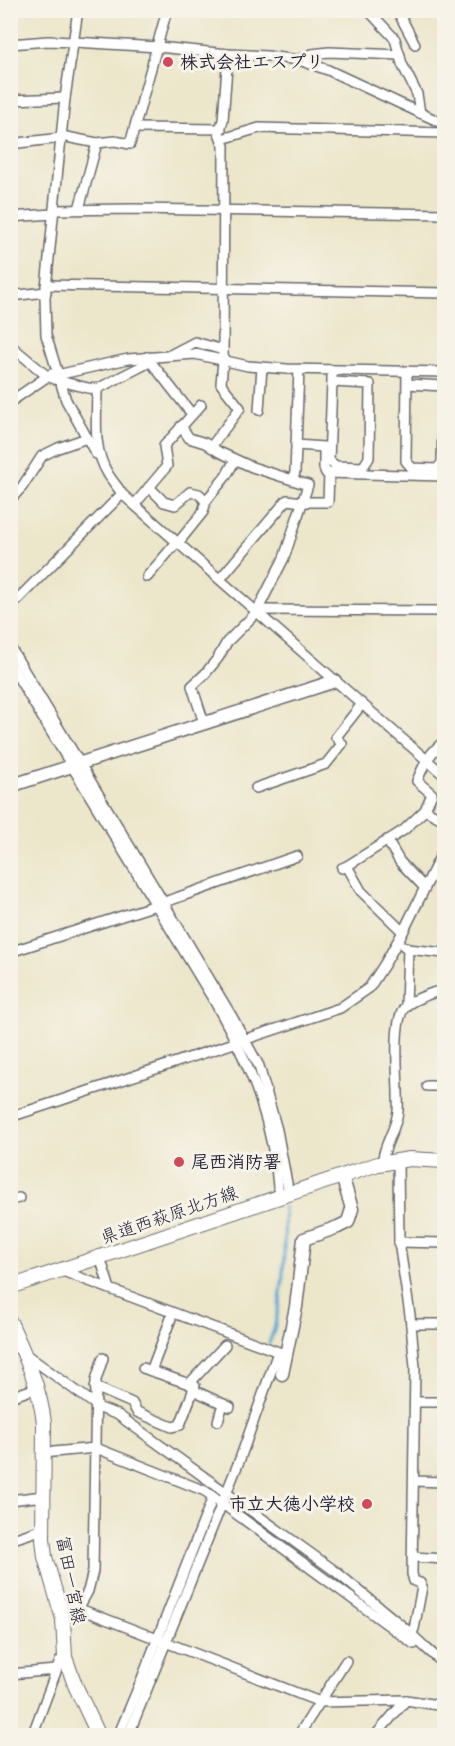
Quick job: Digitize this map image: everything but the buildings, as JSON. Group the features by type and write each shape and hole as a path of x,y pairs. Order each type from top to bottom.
{"main road":[{"name":"県道西萩原北方線","path":"10,1287 382,1164 410,1159 444,1161"},
{"name":"冨田一宮線","path":"10,1322 38,1388 44,1423 45,1557 63,1619 65,1657 75,1685 99,1736"}],"street":[{"path":"78,10 65,98 46,288 46,335 66,400 107,473 122,494 444,774"},
{"path":"10,144 61,137 97,143 115,141 130,144 167,10"},
{"path":"383,10 371,13 395,39 406,73 417,94 420,113"},
{"path":"442,10 444,28"},
{"path":"400,11 415,44"},
{"path":"10,44 48,41 74,42 299,60 328,70 444,124"},
{"path":"299,60 312,54 329,52 400,55"},
{"path":"211,447 240,408 220,384 223,360 225,211 224,146 219,133 224,120 228,54"},
{"path":"10,100 65,98"},
{"path":"136,128 221,129"},
{"path":"222,140 259,128 444,133"},
{"path":"79,209 97,143"},
{"path":"10,218 79,209 444,214"},
{"path":"10,296 46,288 223,288 444,293"},
{"path":"169,356 195,342 223,350"},
{"path":"10,345 47,376"},
{"path":"10,402 47,376 147,357 195,354 262,367 298,370 444,372"},
{"path":"58,375 97,389 146,364 147,357"},
{"path":"147,357 191,414"},
{"path":"259,410 262,367"},
{"path":"293,480 298,370"},
{"path":"332,370 329,461 336,466 363,467 369,458 370,384 332,382"},
{"path":"407,371 406,461 411,468 437,469 442,463 444,386 407,384"},
{"path":"97,389 96,435 99,454 107,473"},
{"path":"135,504 167,466 164,446 201,405"},
{"path":"181,426 189,438 206,443 235,460 308,485 284,558 257,611 227,642 218,658 192,686 204,723"},
{"path":"10,500 22,488 42,456 87,438"},
{"path":"296,445 324,447 326,473 444,476"},
{"path":"147,577 203,512 206,501 226,476 235,460"},
{"path":"220,579 287,500 328,502 329,473"},
{"path":"149,487 164,502 175,505 190,492 199,494 206,501"},
{"path":"10,607 122,494"},
{"path":"257,611 444,611"},
{"path":"10,647 76,765 240,1041 259,1066 277,1130 284,1195"},
{"path":"10,664 76,765"},
{"path":"10,786 335,681"},
{"path":"256,788 326,764 342,744 336,737 362,704"},
{"path":"403,932 361,891 345,867 404,830 425,810 432,794 417,781 426,760 444,742"},
{"path":"425,810 444,820"},
{"path":"387,840 400,862 425,888"},
{"path":"10,1117 340,1008 355,999 369,988 398,941 444,849"},
{"path":"10,952 297,856"},
{"path":"398,941 408,949 444,953"},
{"path":"382,1164 383,1150 397,1122 397,1032 406,1005 408,949"},
{"path":"406,1005 444,989"},
{"path":"427,1086 444,1086"},
{"path":"398,1161 399,1242 415,1367 412,1574 414,1581 420,1583 422,1587 411,1634"},
{"path":"118,1736 222,1503 282,1354 296,1307 304,1239 348,1222 352,1209 342,1176"},
{"path":"399,1242 444,1244"},
{"path":"100,1257 110,1289"},
{"path":"60,1270 282,1354"},
{"path":"173,1313 147,1370 191,1387 226,1405 218,1421"},
{"path":"411,1324 444,1324"},
{"path":"10,1342 95,1404 118,1415 335,1572 411,1634 444,1666"},
{"path":"95,1387 132,1403 137,1412 172,1427 180,1425 191,1387 225,1345"},
{"path":"282,1354 282,1374"},
{"path":"78,1609 88,1591 93,1571 95,1387 103,1358"},
{"path":"10,1397 38,1388"},
{"path":"415,1402 444,1402"},
{"path":"44,1453 96,1448 205,1491 444,1666"},
{"path":"414,1481 444,1482"},
{"path":"10,1500 44,1496"},
{"path":"128,1736 213,1497"},
{"path":"10,1540 43,1529"},
{"path":"413,1557 444,1559"},
{"path":"60,1605 67,1604 320,1702 406,1700 444,1706"},
{"path":"32,1736 56,1670 60,1661 65,1657"},
{"path":"298,1736 346,1661"},
{"path":"10,1674 56,1670"},
{"path":"376,1735 406,1700"}],"waterway":[{"path":"246,1053 259,1083"},
{"path":"269,1343 279,1306 282,1281 284,1207"}],"place":[{"name":"株式会社エスプリ","path":"168,62"},
{"name":"尾西消防署","path":"179,1162"},
{"name":"市立大徳小学校","path":"367,1504"}]}
